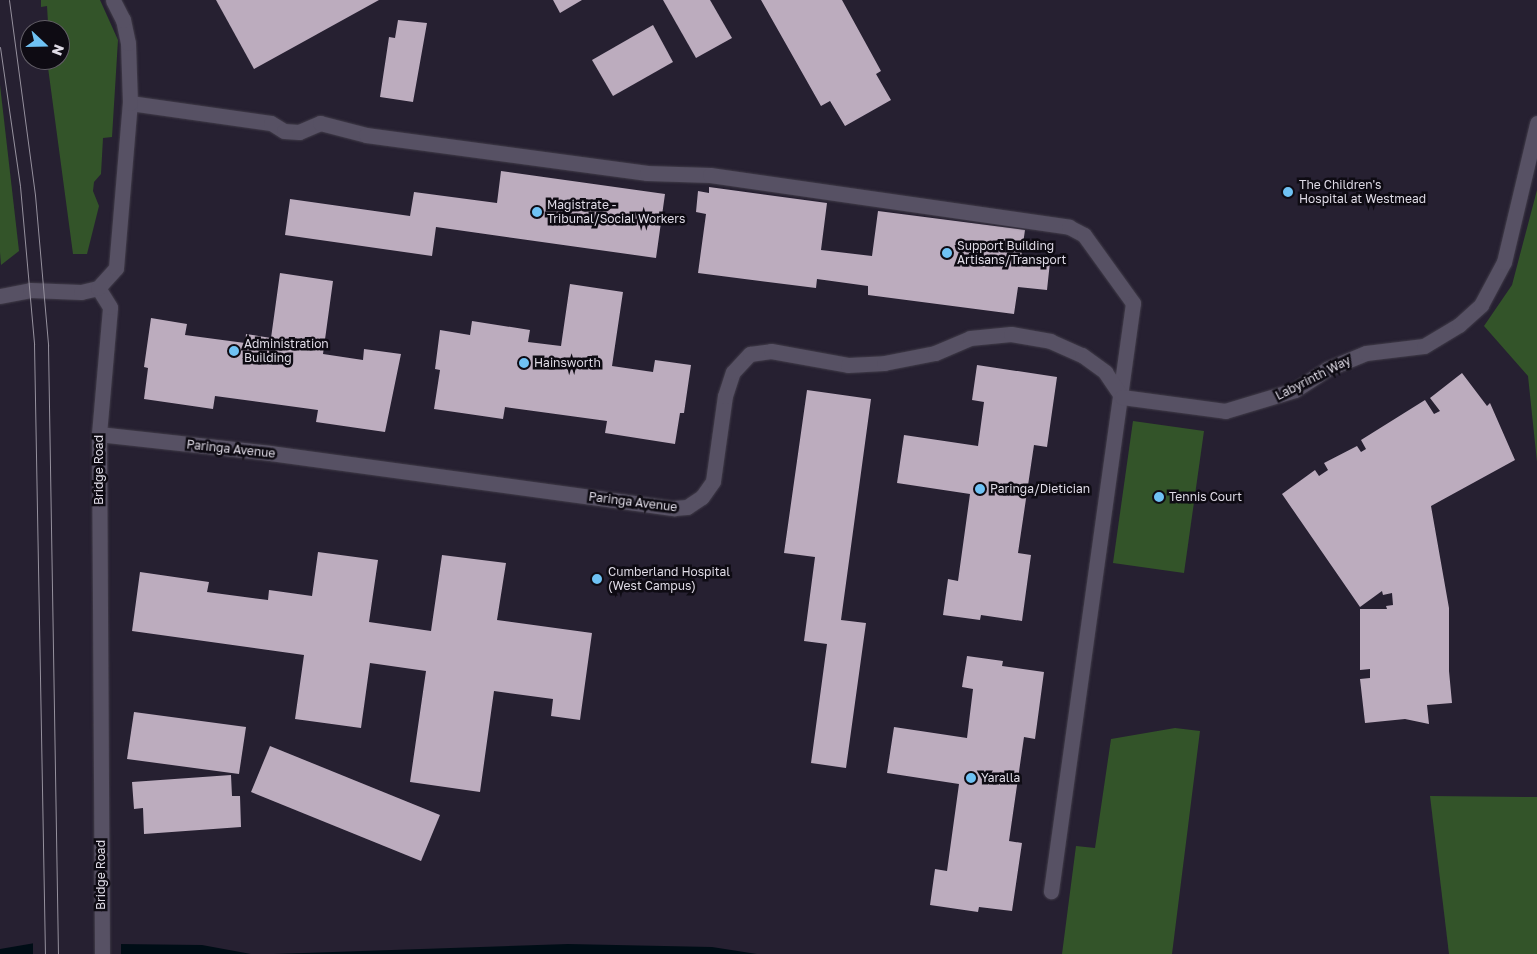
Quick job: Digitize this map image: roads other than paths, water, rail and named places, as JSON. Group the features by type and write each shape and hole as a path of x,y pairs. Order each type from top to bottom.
{"lane":[{"path":"0,296 30,290 80,292 98,288 116,268 130,103 128,43 123,20 113,0"},
{"path":"130,103 271,123 284,131 299,132 320,123 366,135 647,173 710,175 1069,227 1084,235 1132,303 1122,397 1051,891"},
{"name":"Labyrinth Way","path":"1122,397 1225,412 1295,390 1328,369 1366,353 1424,346 1460,325 1481,305 1504,262 1537,123"},
{"name":"Bridge Road","path":"98,288 110,307 99,434 102,954"},
{"name":"Paringa Avenue","path":"99,434 270,453 674,508 687,507 702,497 713,481 725,396 733,372 750,354 771,351 848,365 884,363 936,353 970,338 1011,334 1050,341 1082,355 1105,372 1122,397"}],"tram line":[{"path":"9,0 35,195 48,345 58,954"},
{"path":"0,47 20,186 34,344 45,954"}],"place":[{"name":"The Children's Hospital at Westmead","path":"1288,192"},
{"name":"Magistrate - Tribunal/Social Workers","path":"537,212"},
{"name":"Support Building Artisans/Transport","path":"947,253"},
{"name":"Administration Building","path":"234,351"},
{"name":"Hainsworth","path":"524,363"},
{"name":"Paringa/Dietician","path":"980,489"},
{"name":"Tennis Court","path":"1159,497"},
{"name":"Cumberland Hospital (West Campus)","path":"597,579"},
{"name":"Yaralla","path":"971,778"}]}
